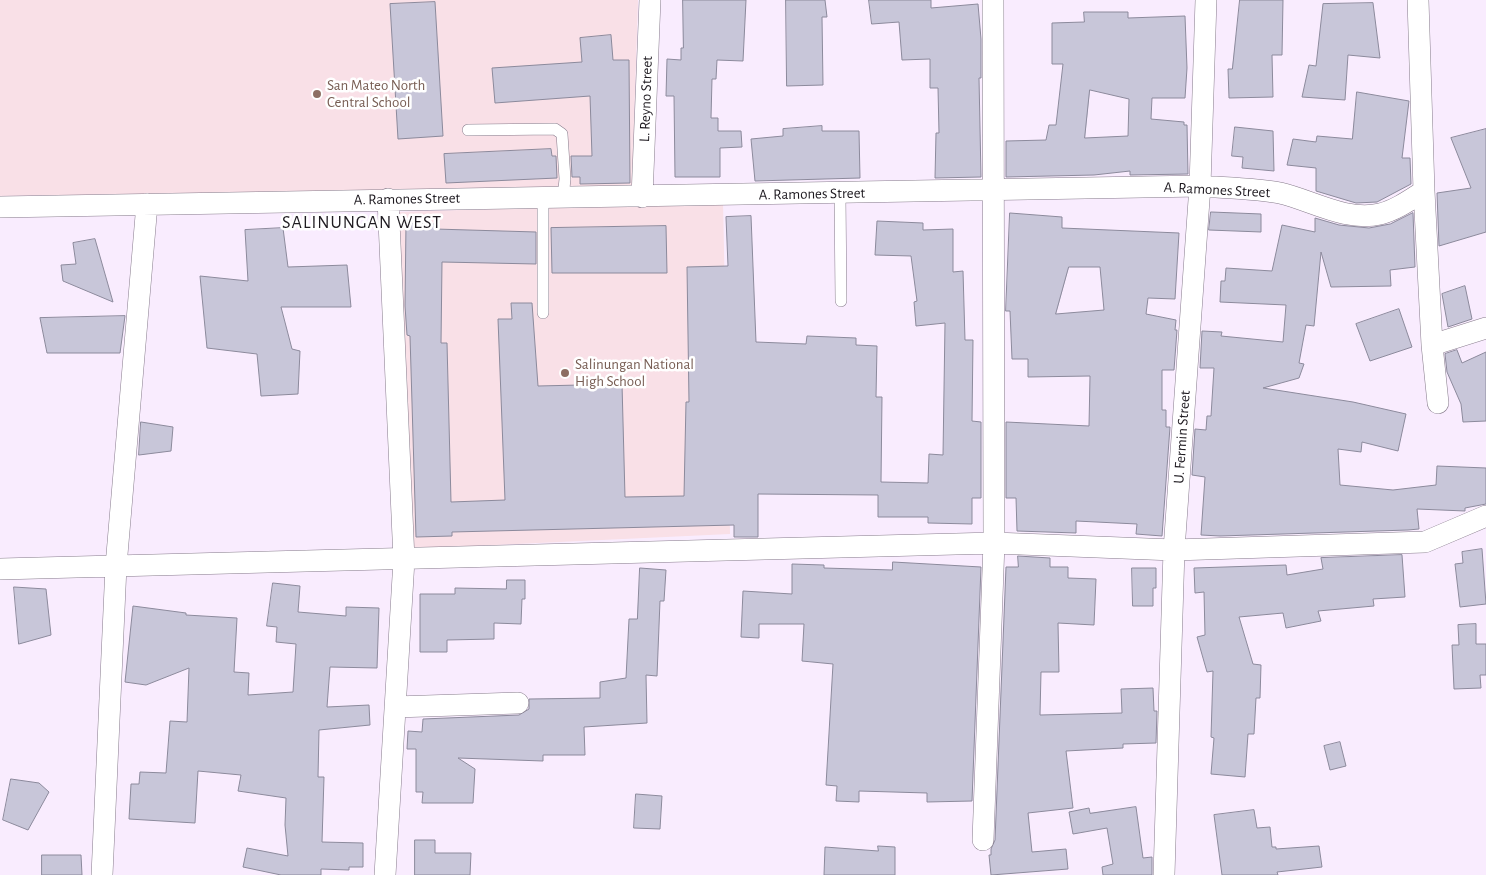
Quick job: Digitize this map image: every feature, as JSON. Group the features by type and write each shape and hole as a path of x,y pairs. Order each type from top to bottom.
{"street":[{"name":"L. Reyno Street","path":"642,197 650,0"},
{"path":"982,840 994,543 993,0"},
{"name":"U. Fermin Street","path":"1164,875 1174,550 1200,186 1206,0"},
{"path":"1418,0 1424,192 1432,345 1438,403"},
{"name":"A. Ramones Street","path":"0,207 388,199 840,194 1200,186 1271,192 1336,211 1378,214 1396,208 1424,192"},
{"path":"384,875 404,560 388,199"},
{"path":"102,875 116,566 147,204"},
{"path":"1432,345 1486,328"},
{"path":"0,569 404,560 994,543 1174,550 1425,542 1486,516"},
{"path":"395,707 518,703"}],"lane":[{"path":"468,130 555,129 562,134 565,179 553,198 543,314"},
{"path":"840,194 841,301"}],"shaded area":[{"name":"San Mateo North Central School","path":"0,0 638,0 632,188 0,196"},
{"name":"Salinungan National High School","path":"723,202 730,534 410,549 396,212"}],"building":[{"path":"683,0 746,0 743,61 717,60 716,79 712,79 711,118 718,118 718,131 741,131 742,147 720,148 720,177 675,177 674,96 666,96 667,59 681,60 681,48 683,48"},
{"path":"786,0 825,0 827,17 822,17 823,85 787,86"},
{"path":"869,0 931,0 931,8 978,4 981,39 981,78 979,78 981,177 935,178 936,133 939,133 938,88 930,88 930,59 902,60 899,22 872,24"},
{"path":"1240,0 1283,0 1282,55 1272,55 1273,97 1229,98 1228,69 1232,69"},
{"path":"435,2 443,136 398,139 390,4"},
{"path":"1373,3 1380,58 1348,55 1345,100 1302,97 1309,65 1316,66 1323,4"},
{"path":"1084,12 1128,12 1128,18 1185,16 1187,68 1185,98 1152,98 1151,119 1184,122 1184,125 1187,125 1188,174 1130,175 1130,171 1094,175 1006,177 1006,141 1046,140 1049,125 1056,125 1063,64 1052,64 1052,23 1084,22","holes":["1090,90 1129,99 1128,136 1085,138"]},
{"path":"611,35 613,60 629,60 630,183 580,184 580,177 572,177 571,156 592,156 590,96 495,103 492,68 582,62 580,38"},
{"path":"1357,92 1409,101 1402,158 1410,158 1411,184 1377,202 1356,203 1316,191 1316,168 1287,165 1293,139 1316,142 1317,136 1352,139"},
{"path":"822,126 822,131 859,131 860,178 755,181 751,139 783,136 783,129"},
{"path":"1235,127 1273,131 1274,171 1242,168 1243,157 1232,156"},
{"path":"1486,129 1486,232 1439,246 1437,193 1471,188 1451,138"},
{"path":"551,149 552,156 556,156 557,178 446,183 444,154"},
{"path":"1211,212 1261,214 1261,232 1209,230"},
{"path":"1010,213 1062,217 1062,228 1179,233 1175,299 1148,298 1146,314 1176,320 1175,330 1177,330 1174,370 1162,370 1162,410 1166,410 1166,427 1170,427 1162,536 1136,534 1137,524 1076,521 1076,533 1017,531 1016,498 1006,498 1006,422 1089,426 1090,376 1028,377 1028,359 1012,359 1010,311 1006,311","holes":["1069,267 1100,267 1104,310 1056,314"]},
{"path":"1413,213 1415,267 1390,270 1391,286 1331,287 1321,252 1314,326 1306,325 1299,363 1304,364 1299,378 1263,388 1353,402 1406,414 1398,451 1362,442 1361,452 1338,449 1340,485 1393,490 1436,485 1437,466 1486,468 1486,504 1465,508 1465,511 1417,509 1419,529 1220,536 1201,535 1205,477 1192,475 1195,429 1206,430 1207,416 1211,416 1214,368 1200,368 1202,331 1222,332 1221,336 1283,342 1286,305 1220,302 1221,281 1225,281 1226,268 1272,271 1282,225 1315,232 1315,218 1339,225 1369,228 1390,224"},
{"path":"751,216 756,342 806,344 807,336 856,338 856,345 877,346 876,397 882,397 881,482 928,483 929,454 943,455 945,323 916,326 914,302 917,301 911,256 875,255 877,221 923,223 923,230 953,229 953,272 963,271 965,340 973,340 972,421 981,422 981,498 972,498 972,524 928,523 928,517 878,517 878,495 758,494 758,537 734,537 734,525 452,532 452,536 416,537 410,336 407,335 405,306 406,223 435,224 435,229 536,232 536,264 442,262 441,343 447,343 451,502 505,500 498,319 512,319 511,303 532,303 538,386 622,384 625,497 684,496 686,402 689,402 687,267 728,266 726,217"},
{"path":"666,226 667,273 552,273 551,228"},
{"path":"283,228 288,267 347,265 351,307 281,307 292,349 300,351 298,394 261,396 257,354 207,348 200,276 248,281 245,230"},
{"path":"95,239 113,302 63,281 61,265 76,264 73,243"},
{"path":"1465,286 1472,319 1448,327 1442,294"},
{"path":"1399,309 1412,347 1370,361 1356,324"},
{"path":"125,316 120,353 47,353 40,318"},
{"path":"1457,350 1462,363 1486,352 1486,421 1463,422 1461,404 1447,372 1445,354"},
{"path":"141,422 173,427 171,451 139,455"},
{"path":"1482,549 1486,604 1460,607 1455,564 1463,563 1462,552"},
{"path":"1402,555 1405,597 1373,599 1374,606 1318,611 1321,621 1286,628 1283,613 1239,617 1253,664 1261,665 1260,698 1256,698 1254,734 1248,734 1245,777 1211,774 1214,738 1211,737 1213,671 1207,672 1197,637 1205,635 1204,592 1195,593 1194,568 1286,565 1287,575 1323,569 1321,558"},
{"path":"1018,556 1050,558 1050,567 1068,567 1068,578 1096,579 1094,625 1058,623 1059,672 1041,672 1040,715 1122,713 1121,689 1153,688 1154,711 1157,711 1156,743 1123,744 1123,748 1066,751 1073,808 1028,813 1032,852 1066,849 1068,869 991,875 989,855 991,855 991,849 995,840 1006,567 1018,567"},
{"path":"893,562 981,567 972,801 927,802 927,793 859,791 859,802 836,801 837,786 826,785 833,664 802,661 804,624 759,624 759,638 741,637 743,591 792,594 792,564 824,565 824,568 892,570"},
{"path":"640,568 666,570 664,601 660,601 657,676 646,675 647,723 584,727 585,755 543,755 543,761 458,758 475,769 473,803 422,803 423,792 416,792 416,749 407,749 408,731 422,732 423,719 519,715 529,709 529,699 600,698 600,682 626,678 629,619 637,619"},
{"path":"1132,568 1156,568 1156,588 1153,588 1153,606 1133,606"},
{"path":"507,580 525,580 525,599 522,599 521,624 494,623 494,639 447,640 447,652 420,652 420,594 455,594 455,588 506,589"},
{"path":"273,583 300,586 298,612 346,616 346,607 379,608 377,668 330,667 327,707 369,705 370,725 319,730 318,777 324,777 322,842 363,843 363,867 349,867 349,870 321,869 321,875 281,875 243,867 247,848 288,856 285,825 286,798 238,791 241,775 198,771 195,823 129,819 131,784 139,784 140,772 166,773 170,721 187,722 189,668 146,685 125,682 133,606 186,613 186,615 237,618 234,672 249,673 248,695 293,692 296,644 276,642 277,627 267,626"},
{"path":"14,587 46,589 51,635 19,644"},
{"path":"1476,624 1476,644 1486,644 1486,675 1480,675 1481,688 1454,689 1452,645 1459,645 1458,625"},
{"path":"1340,742 1346,766 1330,770 1324,746"},
{"path":"11,779 39,783 49,792 28,830 3,820"},
{"path":"636,794 662,796 660,829 634,828"},
{"path":"1136,807 1143,858 1152,857 1152,875 1103,875 1102,867 1113,864 1107,828 1073,834 1069,812 1089,808 1090,813"},
{"path":"1254,810 1257,828 1270,827 1272,847 1276,847 1276,849 1319,846 1322,867 1277,872 1278,875 1222,875 1214,815"},
{"path":"415,840 435,840 435,853 471,853 470,875 415,875"},
{"path":"878,846 895,847 895,875 824,875 825,847 878,851"},
{"path":"42,855 81,855 82,875 42,875"}],"place":[{"name":"San Mateo North Central School","path":"317,94"},
{"name":"Salinungan National High School","path":"565,373"}],"district":[{"name":"SALINUNGAN WEST","path":"362,223"}]}
